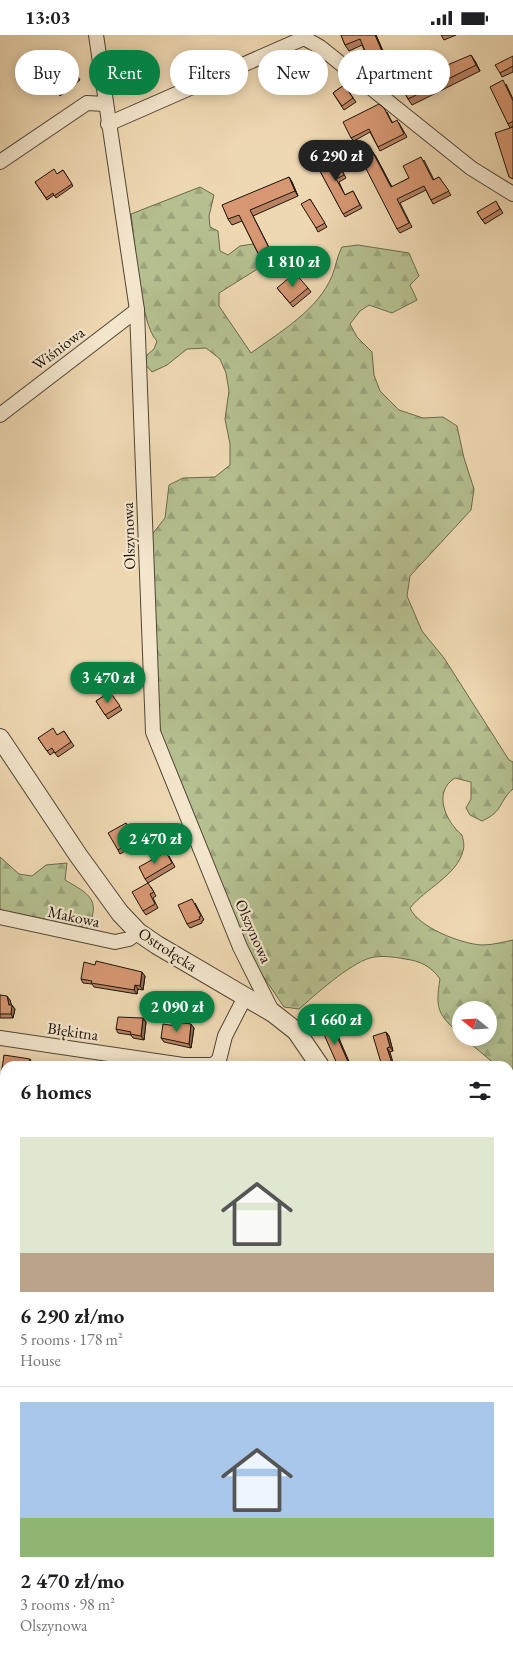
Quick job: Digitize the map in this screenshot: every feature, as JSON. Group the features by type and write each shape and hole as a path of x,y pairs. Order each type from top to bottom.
{"street":[{"name":"Olszynowa","path":"96,35 137,310 153,731 240,947 273,1013"},
{"path":"108,124 304,38 320,47 471,168 513,194"},
{"path":"0,162 87,103 105,104"},
{"name":"Wiśniowa","path":"0,415 137,310"},
{"name":"Ostrołęcka","path":"0,737 105,894 138,932 273,1013 300,1036 317,1061"},
{"name":"Makowa","path":"0,917 115,942 129,939 138,932"},
{"name":"Błękitna","path":"218,1061 225,1036 245,997"},
{"name":"Błękitna","path":"0,1038 156,1061"}],"green space":[{"path":"200,187 214,195 209,216 210,227 218,231 220,251 228,255 240,246 253,244 260,256 259,268 219,293 219,306 251,353 286,328 318,299 332,276 342,247 358,245 409,253 419,276 410,285 417,300 392,313 369,305 360,311 350,324 357,337 372,352 374,375 380,391 399,410 423,418 443,417 457,426 464,458 474,489 471,510 410,576 407,596 422,631 444,658 509,760 513,762 513,789 498,810 482,821 470,815 466,808 471,799 471,782 455,778 448,784 444,791 444,807 451,823 462,835 463,851 460,860 448,875 410,908 422,922 452,938 482,945 513,940 513,1061 491,1061 473,1046 498,1046 498,1001 452,1001 452,1027 443,1016 438,1005 440,979 429,967 416,961 379,957 362,961 323,988 299,1009 284,1007 242,945 160,743 150,537 165,518 169,485 183,478 215,477 230,465 230,444 225,419 229,391 226,373 220,359 206,348 187,349 167,365 152,372 145,364 147,355 154,349 157,341 151,332 146,318 131,214"},
{"path":"0,857 19,874 32,876 46,865 67,863 65,880 81,889 93,904 92,918 88,928 0,910"}],"building":[{"path":"341,35 375,35 381,50 365,50 360,39 345,45"},
{"path":"471,55 476,65 450,78 450,64"},
{"path":"513,56 513,66 500,73 495,65"},
{"path":"503,80 513,101 513,121 508,124 490,87"},
{"path":"338,89 338,95 351,95 353,98 342,106 333,93"},
{"path":"406,95 416,95 408,99"},
{"path":"379,104 384,108 392,123 397,120 404,134 378,147 369,129 351,138 343,122"},
{"path":"513,127 513,179 509,177 495,133"},
{"path":"332,151 344,175 336,179 345,195 353,191 360,205 343,214 314,160"},
{"path":"372,151 391,187 409,178 403,166 421,157 433,180 439,177 449,191 431,200 424,186 397,199 409,223 397,229 360,157"},
{"path":"54,169 57,174 63,170 72,184 54,196 53,193 46,198 35,182"},
{"path":"289,177 295,191 250,210 271,252 260,257 239,215 228,219 222,205"},
{"path":"310,199 325,223 316,228 301,204"},
{"path":"496,201 500,209 482,220 477,212"},
{"path":"295,273 308,288 290,303 277,288"},
{"path":"110,692 120,706 105,715 96,701"},
{"path":"53,728 57,735 64,731 71,742 55,753 52,748 47,751 38,738"},
{"path":"126,823 135,840 118,850 108,833"},
{"path":"166,852 172,863 145,879 139,867"},
{"path":"148,883 154,892 150,894 155,904 143,911 132,892"},
{"path":"192,899 201,916 199,917 200,919 187,924 178,905"},
{"path":"96,961 142,972 140,986 135,985 134,990 91,983 92,981 81,979 84,962 95,965"},
{"path":"0,995 7,996 9,1005 12,1005 11,1014 0,1014"},
{"path":"118,1017 143,1018 141,1036 116,1029"},
{"path":"176,1022 191,1024 189,1044 161,1038 163,1024 176,1026"},
{"path":"332,1025 348,1061 336,1061 322,1030"},
{"path":"386,1032 390,1047 387,1048 391,1061 380,1061 373,1036"},
{"path":"4,1055 30,1059 29,1061 3,1061"}]}
